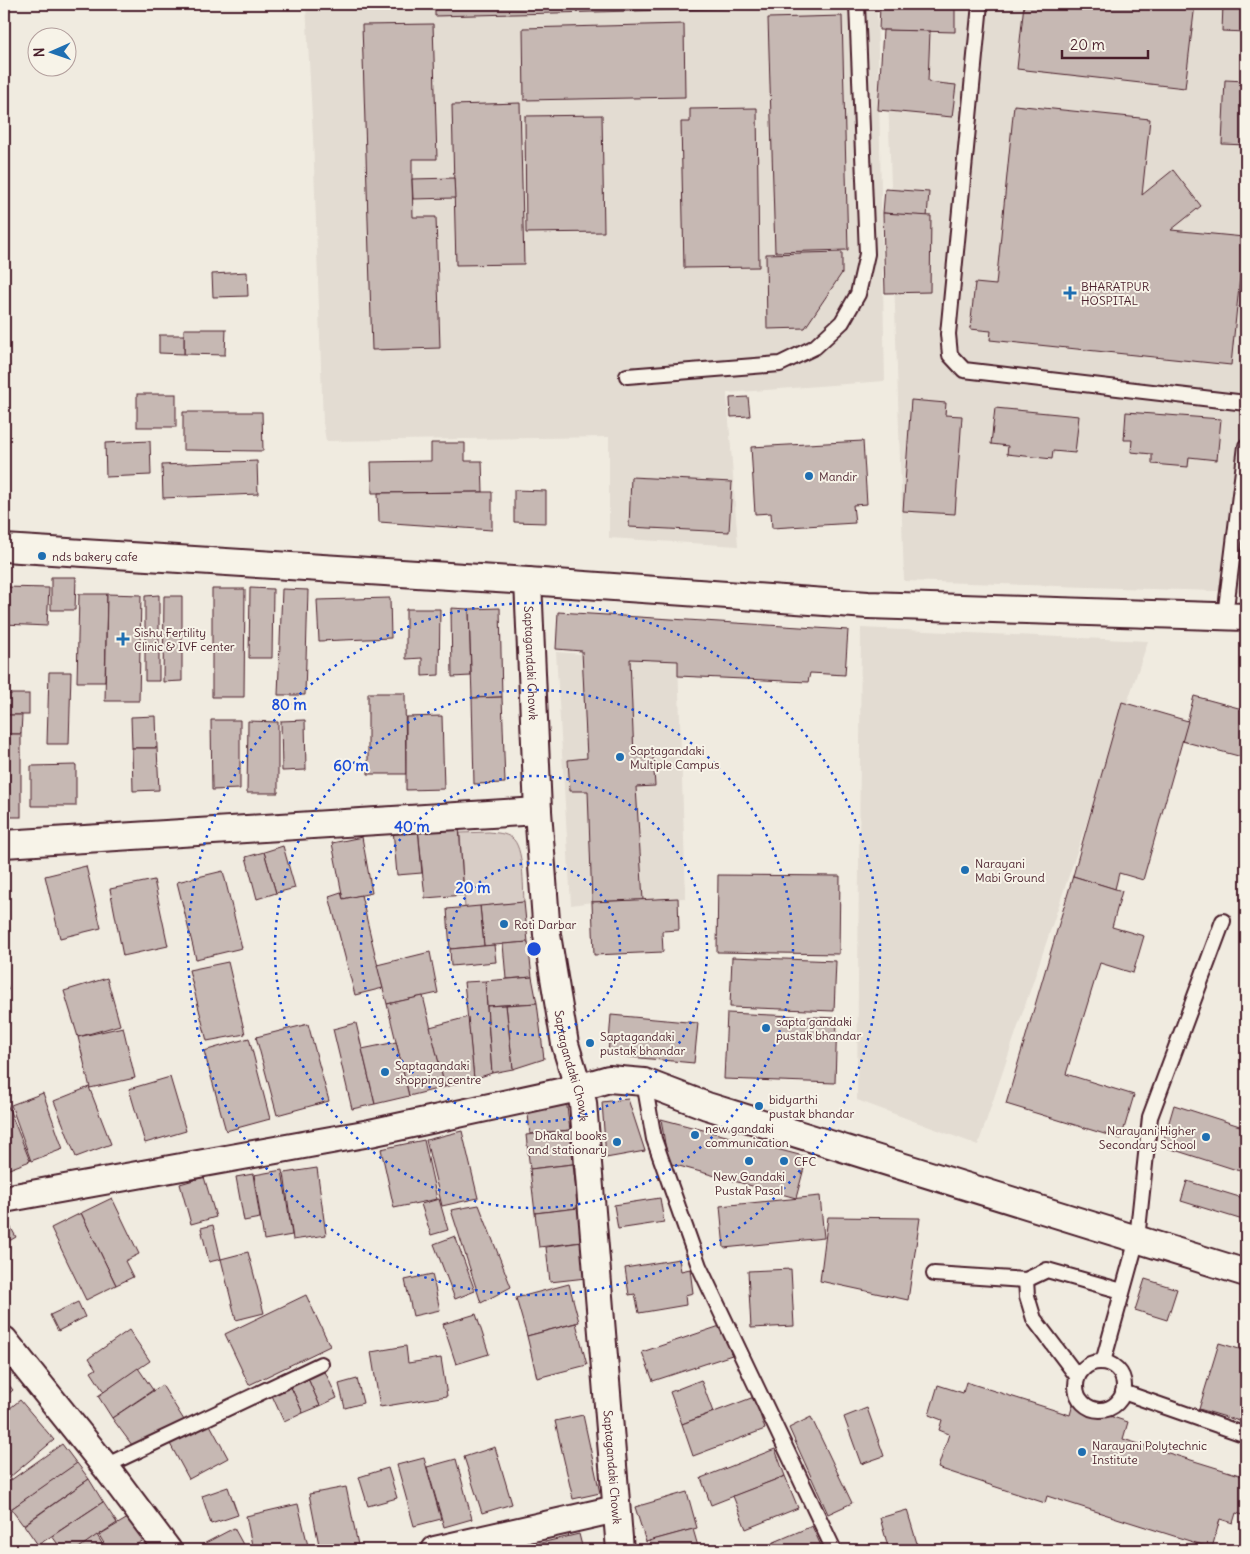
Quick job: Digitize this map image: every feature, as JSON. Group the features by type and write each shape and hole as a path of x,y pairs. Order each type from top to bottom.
{"street":[{"path":"4,548 528,581 868,605 1235,617"},
{"name":"Saptagandaki Chowk","path":"528,581 538,812 547,935 554,988 565,1044 583,1103 620,1550"},
{"path":"4,844 538,812"},
{"path":"4,1199 370,1133 578,1088 609,1079 644,1082 708,1106 1246,1272"},
{"path":"4,1340 105,1466 168,1550"},
{"path":"434,1550 616,1509"}],"lane":[{"path":"627,376 780,364 815,347 842,322 858,294 867,254 857,4"},
{"path":"980,4 948,334 950,355 964,370 1246,404"},
{"path":"1235,617 1246,446"},
{"path":"1103,1362 1137,1239 1150,1118 1223,921"},
{"path":"644,1082 654,1140 699,1266 834,1550"},
{"path":"934,1274 1026,1280 1047,1270 1122,1291"},
{"path":"1026,1280 1027,1296 1034,1319 1078,1376"},
{"path":"1103,1362 1110,1364 1121,1374 1123,1380 1123,1392 1118,1402 1105,1410 1090,1408 1079,1398 1075,1383 1082,1369 1088,1365 1103,1362"},
{"path":"105,1466 322,1364"},
{"path":"1123,1392 1246,1435"}],"shaded area":[{"path":"306,4 877,4 885,381 727,393 738,546 609,538 609,437 326,441 323,423 313,137"},
{"name":"BHARATPUR HOSPITAL","path":"885,4 1246,4 1246,592 904,581"},
{"name":"Narayani Mabi Ground","path":"861,628 1148,641 978,1145 857,1100"},
{"path":"556,652 678,661 686,898 592,902 571,905"},
{"path":"489,832 507,835 516,843 521,858 524,902 465,908 460,833"}],"building":[{"path":"435,4 752,4 752,8 435,16"},
{"path":"880,4 955,4 955,32 879,30"},
{"path":"1024,4 1059,4 1084,7 1084,4 1195,4 1185,88 1017,69"},
{"path":"1223,4 1246,4 1246,32 1222,31"},
{"path":"842,16 848,250 775,252 768,18"},
{"path":"433,24 437,159 412,159 412,179 413,217 436,217 440,348 372,350 362,25"},
{"path":"684,24 685,97 524,100 523,28"},
{"path":"883,30 930,31 928,82 956,85 952,117 878,110"},
{"path":"1244,32 1246,32 1246,81 1242,80"},
{"path":"1225,80 1246,81 1246,145 1222,144"},
{"path":"520,103 524,264 456,265 452,105"},
{"path":"1014,105 1150,119 1142,195 1173,170 1201,206 1171,230 1244,237 1231,365 990,340 991,331 970,329 975,283 996,285"},
{"path":"757,108 759,267 684,268 681,122 690,122 690,109"},
{"path":"602,115 604,232 526,233 525,116"},
{"path":"454,178 455,198 413,199 412,179"},
{"path":"885,189 929,192 927,217 883,213"},
{"path":"883,213 931,216 930,292 885,293"},
{"path":"842,252 842,273 805,328 767,329 766,254"},
{"path":"247,272 248,296 213,297 212,274"},
{"path":"184,329 226,329 225,355 184,354"},
{"path":"159,335 184,335 184,354 159,353"},
{"path":"137,394 176,394 176,427 137,427"},
{"path":"748,397 750,416 731,417 730,398"},
{"path":"911,400 946,403 945,415 962,416 955,514 903,511"},
{"path":"995,408 1079,416 1075,453 1053,451 1052,459 1007,454 1008,446 991,444"},
{"path":"183,412 262,412 263,451 183,450"},
{"path":"1126,412 1221,419 1217,460 1189,457 1188,467 1152,464 1152,454 1131,452 1132,440 1124,440"},
{"path":"150,441 151,475 106,477 105,443"},
{"name":"Mandir","path":"863,441 867,504 853,505 855,523 772,528 771,513 755,514 751,447"},
{"path":"431,443 465,443 465,461 482,461 483,492 372,493 371,462 431,461"},
{"path":"257,461 258,494 163,498 162,465"},
{"path":"631,477 732,482 729,532 629,527"},
{"path":"514,490 546,491 546,523 514,522"},
{"path":"492,492 492,530 379,522 378,493"},
{"path":"51,577 76,577 75,610 51,610"},
{"path":"4,587 49,588 47,626 4,624"},
{"path":"250,588 273,589 272,658 249,658"},
{"path":"212,589 245,589 244,697 212,697"},
{"path":"282,589 308,590 305,695 278,695"},
{"path":"79,594 107,594 105,682 77,682"},
{"name":"Sishu Fertility Clinic & IVF center","path":"107,594 141,595 139,701 105,701"},
{"path":"159,595 159,681 145,681 145,596"},
{"path":"164,596 182,596 182,681 163,682"},
{"path":"390,598 391,638 319,641 317,600"},
{"path":"451,608 469,609 471,676 452,677"},
{"path":"500,608 502,697 472,698 469,609"},
{"path":"406,609 440,609 439,675 422,676 422,658 406,659"},
{"name":"Saptagandaki Multiple Campus","path":"558,612 848,630 845,675 810,673 808,682 678,676 678,661 630,659 634,756 653,755 655,786 636,787 643,900 592,902 588,791 570,791 568,760 587,758 582,651 556,649"},
{"path":"49,672 71,672 69,744 47,744"},
{"path":"368,693 405,693 406,774 368,774"},
{"path":"4,694 29,694 29,715 4,715"},
{"path":"1194,696 1246,710 1246,758 1182,741"},
{"path":"502,697 505,783 474,784 472,698"},
{"path":"1122,702 1188,721 1143,880 1119,873 1115,889 1073,876"},
{"path":"4,715 22,715 21,734 4,734"},
{"path":"156,716 157,748 132,748 131,717"},
{"path":"442,716 444,789 406,790 406,717"},
{"path":"211,720 240,720 240,789 212,790"},
{"path":"305,720 306,770 282,771 281,721"},
{"path":"248,721 278,722 278,793 247,793"},
{"path":"4,734 21,734 21,817 4,817"},
{"path":"132,748 157,748 159,790 133,791"},
{"path":"76,765 76,806 31,806 31,766"},
{"path":"459,827 464,895 425,898 418,828"},
{"path":"418,828 422,873 397,875 393,829"},
{"path":"362,837 372,893 343,899 332,843"},
{"path":"283,846 295,888 276,893 264,852"},
{"path":"264,852 276,893 257,899 246,857"},
{"path":"86,866 101,928 60,938 45,876"},
{"path":"223,871 242,948 196,959 177,882"},
{"path":"718,875 840,876 839,954 717,952"},
{"path":"1073,876 1122,891 1112,927 1144,936 1133,973 1100,963 1066,1074 1134,1095 1121,1139 1006,1104"},
{"path":"154,880 168,946 123,956 110,889"},
{"path":"341,892 343,899 361,895 383,988 355,995 329,896"},
{"path":"678,898 679,930 662,931 663,952 594,955 592,902"},
{"name":"Roti Darbar","path":"524,902 528,942 484,946 480,906"},
{"path":"480,906 484,946 450,949 447,909"},
{"path":"528,942 532,977 506,979 503,944"},
{"path":"494,945 496,962 451,966 450,949"},
{"path":"430,952 438,993 387,1004 377,965"},
{"path":"732,957 836,961 834,1011 730,1007"},
{"path":"228,962 245,1034 207,1041 189,970"},
{"path":"4,975 8,990 4,991"},
{"path":"532,977 537,1003 487,1006 485,981"},
{"path":"107,978 120,1025 78,1037 64,991"},
{"path":"485,981 492,1073 474,1079 464,982"},
{"path":"423,996 445,1087 409,1096 387,1004"},
{"path":"537,1003 544,1059 513,1069 506,1005"},
{"path":"506,1005 513,1069 492,1073 487,1006"},
{"path":"727,1013 837,1018 835,1083 724,1079"},
{"path":"611,1015 698,1023 694,1063 608,1055"},
{"path":"468,1017 474,1079 445,1087 430,1027"},
{"path":"356,1023 375,1104 352,1109 333,1029"},
{"path":"308,1024 329,1101 277,1115 256,1037"},
{"path":"123,1027 135,1078 90,1088 78,1037"},
{"path":"249,1038 270,1119 226,1131 204,1051"},
{"name":"Saptagandaki shopping centre","path":"396,1042 409,1096 375,1104 362,1049"},
{"path":"170,1077 186,1131 145,1143 129,1089"},
{"path":"89,1087 111,1144 76,1157 54,1101"},
{"path":"43,1093 63,1149 31,1161 11,1105"},
{"path":"566,1099 570,1130 530,1134 527,1104"},
{"path":"628,1099 645,1151 606,1158 602,1102"},
{"path":"7,1104 30,1161 4,1171 4,1105"},
{"name":"Narayani Higher Secondary School","path":"1174,1105 1246,1128 1246,1173 1162,1146"},
{"path":"661,1119 807,1157 796,1198 668,1163"},
{"path":"570,1130 573,1164 530,1169 526,1135"},
{"path":"462,1131 478,1198 442,1206 426,1140"},
{"path":"424,1140 437,1199 394,1208 381,1149"},
{"path":"573,1164 578,1208 535,1213 530,1169"},
{"path":"317,1168 326,1235 293,1240 284,1173"},
{"path":"282,1170 292,1235 264,1240 254,1175"},
{"path":"253,1174 260,1218 244,1221 236,1177"},
{"path":"204,1177 216,1217 191,1224 180,1184"},
{"path":"1187,1181 1246,1199 1246,1221 1181,1201"},
{"path":"820,1196 824,1238 724,1248 720,1206"},
{"path":"112,1198 139,1254 125,1261 133,1277 116,1285 81,1213"},
{"path":"660,1198 664,1222 618,1229 614,1205"},
{"path":"439,1199 448,1230 431,1235 421,1204"},
{"path":"479,1205 511,1287 481,1303 451,1210"},
{"path":"578,1208 582,1242 539,1247 535,1213"},
{"path":"81,1213 116,1285 86,1300 51,1228"},
{"path":"4,1215 16,1237 4,1244"},
{"path":"828,1217 920,1218 908,1300 820,1281"},
{"path":"213,1225 221,1259 209,1262 201,1228"},
{"path":"455,1236 475,1291 455,1299 434,1244"},
{"path":"582,1242 586,1278 550,1282 546,1247"},
{"path":"248,1252 264,1313 236,1320 221,1259"},
{"path":"679,1259 681,1271 690,1269 693,1293 685,1295 686,1305 639,1313 635,1294 629,1295 625,1268"},
{"path":"791,1269 794,1326 751,1328 748,1271"},
{"path":"432,1274 440,1310 413,1316 405,1280"},
{"path":"1145,1279 1177,1289 1167,1320 1135,1310"},
{"path":"569,1284 579,1322 527,1336 516,1298"},
{"path":"306,1295 330,1346 249,1385 225,1334"},
{"path":"78,1302 85,1317 58,1331 50,1315"},
{"path":"476,1314 489,1354 456,1364 443,1324"},
{"path":"576,1323 587,1365 537,1378 527,1336"},
{"path":"720,1326 732,1355 653,1381 642,1352"},
{"path":"129,1330 150,1361 104,1392 91,1372 96,1369 89,1358"},
{"path":"1219,1343 1246,1351 1246,1423 1199,1409"},
{"path":"406,1346 408,1363 441,1358 447,1396 380,1407 371,1352"},
{"path":"323,1367 337,1398 320,1406 306,1374"},
{"path":"138,1368 153,1390 112,1418 98,1396"},
{"path":"306,1374 320,1406 303,1413 289,1383"},
{"path":"4,1379 13,1390 4,1398"},
{"path":"357,1379 363,1403 345,1408 339,1384"},
{"path":"701,1380 713,1412 682,1424 670,1392"},
{"path":"966,1382 1070,1415 1073,1404 1128,1422 1123,1439 1246,1477 1246,1516 1236,1513 1233,1523 1220,1519 1212,1548 1047,1496 1045,1503 938,1468 949,1434 939,1430 942,1420 929,1415 938,1385 963,1393"},
{"path":"289,1383 303,1413 284,1422 270,1391"},
{"path":"162,1385 184,1420 132,1445 112,1418"},
{"path":"754,1397 765,1429 693,1456 682,1424"},
{"path":"20,1400 54,1440 4,1482 4,1413"},
{"path":"867,1408 884,1456 861,1464 844,1417"},
{"path":"583,1415 600,1493 573,1499 555,1421"},
{"path":"811,1417 852,1503 828,1514 789,1428"},
{"path":"208,1421 228,1458 189,1479 169,1442"},
{"path":"62,1444 77,1464 11,1509 4,1498 4,1485"},
{"path":"495,1447 512,1504 482,1513 464,1457"},
{"path":"775,1449 785,1476 711,1505 701,1478"},
{"path":"424,1458 441,1519 414,1526 397,1465"},
{"path":"456,1459 472,1519 444,1527 427,1467"},
{"path":"77,1463 89,1479 23,1525 11,1509"},
{"path":"388,1468 397,1498 368,1506 359,1477"},
{"path":"785,1476 798,1508 746,1529 733,1496"},
{"path":"89,1479 103,1502 38,1545 24,1525"},
{"path":"228,1487 238,1515 211,1524 202,1496"},
{"path":"346,1487 358,1545 335,1550 320,1550 309,1494"},
{"path":"687,1492 697,1528 646,1542 635,1507"},
{"path":"103,1502 117,1523 76,1550 62,1550 52,1536"},
{"path":"298,1504 309,1550 253,1550 246,1516"},
{"path":"907,1510 919,1550 889,1550 880,1518"},
{"path":"133,1515 147,1538 128,1550 108,1550 99,1535"},
{"path":"812,1526 823,1550 775,1550 772,1543"},
{"path":"234,1528 246,1550 192,1550"},
{"path":"693,1529 699,1550 652,1550 649,1541"},
{"path":"579,1534 583,1550 511,1550"},
{"path":"97,1535 106,1550 76,1550"},
{"path":"152,1541 157,1550 138,1550"}],"place":[{"name":"BHARATPUR HOSPITAL","path":"1070,293"},
{"name":"Mandir","path":"809,476"},
{"name":"nds bakery cafe","path":"42,556"},
{"name":"Sishu Fertility Clinic & IVF center","path":"123,639"},
{"name":"Saptagandaki Multiple Campus","path":"620,757"},
{"name":"Narayani Mabi Ground","path":"965,870"},
{"name":"Roti Darbar","path":"504,924"},
{"name":"sapta gandaki pustak bhandar","path":"766,1028"},
{"name":"Saptagandaki pustak bhandar","path":"590,1043"},
{"name":"Saptagandaki shopping centre","path":"385,1072"},
{"name":"bidyarthi pustak bhandar","path":"759,1106"},
{"name":"new gandaki communication","path":"695,1135"},
{"name":"Narayani Higher Secondary School","path":"1206,1137"},
{"name":"Dhakal books and stationary","path":"617,1142"},
{"name":"New Gandaki Pustak Pasal","path":"749,1161"},
{"name":"CFC","path":"784,1161"},
{"name":"Narayani Polytechnic Institute","path":"1082,1452"}]}
